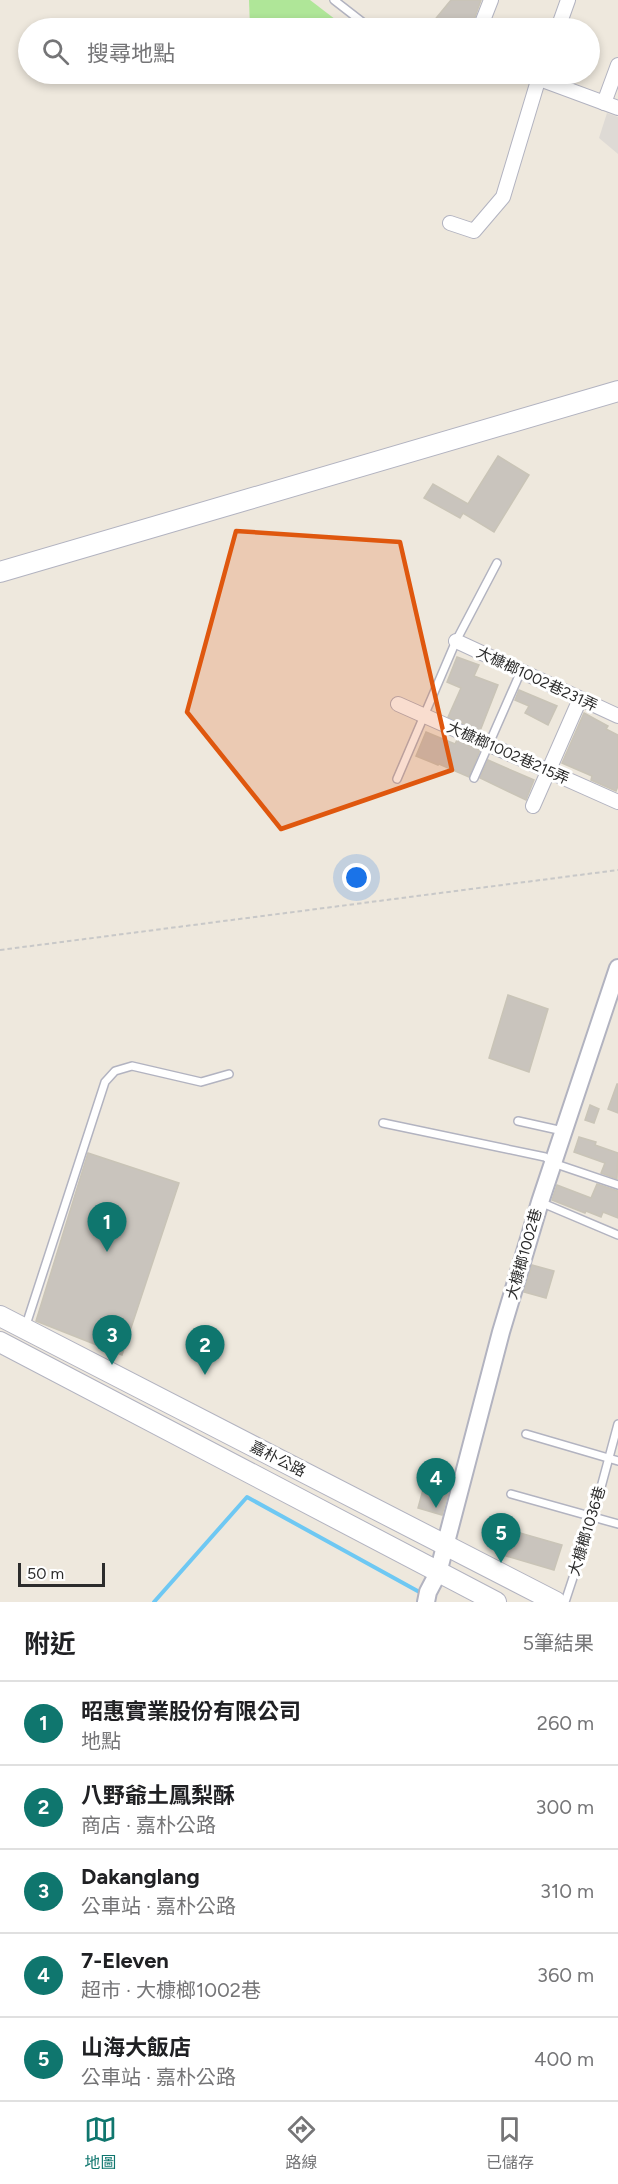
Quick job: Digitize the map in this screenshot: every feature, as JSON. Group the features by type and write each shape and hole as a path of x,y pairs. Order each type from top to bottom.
{"main road":[{"path":"0,572 618,391"},
{"name":"嘉朴公路","path":"0,1316 556,1602"},
{"name":"嘉朴公路","path":"0,1342 496,1602"}],"street":[{"path":"484,18 491,0"},
{"path":"562,18 568,0"},
{"path":"604,103 618,65"},
{"path":"450,223 474,231 503,196 533,84"},
{"path":"557,84 618,108"},
{"name":"大槺榔1002巷231弄","path":"456,641 618,716"},
{"path":"533,806 580,699"},
{"name":"大槺榔1002巷215弄","path":"398,704 618,802"},
{"name":"大槺榔1002巷","path":"426,1602 428,1592 438,1573 501,1332 540,1202 618,968"}],"lane":[{"path":"334,0 357,18"},
{"path":"397,779 456,641 497,562"},
{"path":"474,778 520,671"},
{"path":"24,1329 105,1082 115,1071 132,1066 201,1082 229,1074"},
{"path":"518,1121 563,1131"},
{"path":"383,1123 545,1157 553,1163 618,1185"},
{"path":"540,1202 618,1235"},
{"name":"大槺榔1036巷","path":"565,1602 593,1517 618,1424"},
{"path":"526,1434 618,1461"},
{"path":"511,1494 618,1524"}],"path":[{"path":"0,950 618,870"}],"highlighted area":[{"path":"236,531 400,542 452,770 281,829 187,712"}],"green space":[{"path":"249,0 310,0 334,18 250,18"}],"shaded area":[{"path":"607,113 618,117 618,154 599,138"}],"building":[{"path":"451,0 481,0 475,18 436,18"},
{"path":"498,456 529,475 494,532 463,513 460,518 424,498 433,484 468,504"},
{"path":"457,657 479,665 474,676 498,685 480,731 448,717 461,688 447,682"},
{"path":"519,690 557,706 548,725 525,713 529,706 515,700"},
{"path":"584,713 608,726 606,729 618,735 618,786 616,791 591,780 592,776 562,763"},
{"path":"426,732 455,744 457,740 480,750 469,777 416,756"},
{"path":"488,760 534,780 526,800 480,778"},
{"path":"508,995 548,1009 529,1072 489,1058"},
{"path":"618,1084 618,1113 608,1109"},
{"path":"590,1105 599,1109 594,1123 585,1120"},
{"path":"579,1137 596,1142 595,1145 618,1153 617,1179 601,1173 605,1163 574,1152"},
{"path":"88,1153 179,1183 122,1355 36,1321"},
{"path":"597,1184 618,1191 618,1218 603,1212 601,1217 586,1211 585,1213 552,1200 557,1185 591,1198"},
{"path":"532,1265 554,1271 546,1298 524,1292"},
{"path":"424,1486 448,1493 442,1515 418,1508"},
{"path":"503,1528 562,1545 554,1570 496,1553"}],"waterway":[{"path":"154,1602 247,1497 423,1594"}],"place":[{"name":"昭惠實業股份有限公司","path":"107,1252"},
{"name":"Dakanglang","path":"112,1365"},
{"name":"八野爺土鳳梨酥","path":"205,1375"},
{"name":"7-Eleven","path":"436,1508"},
{"name":"山海大飯店","path":"501,1563"}]}
